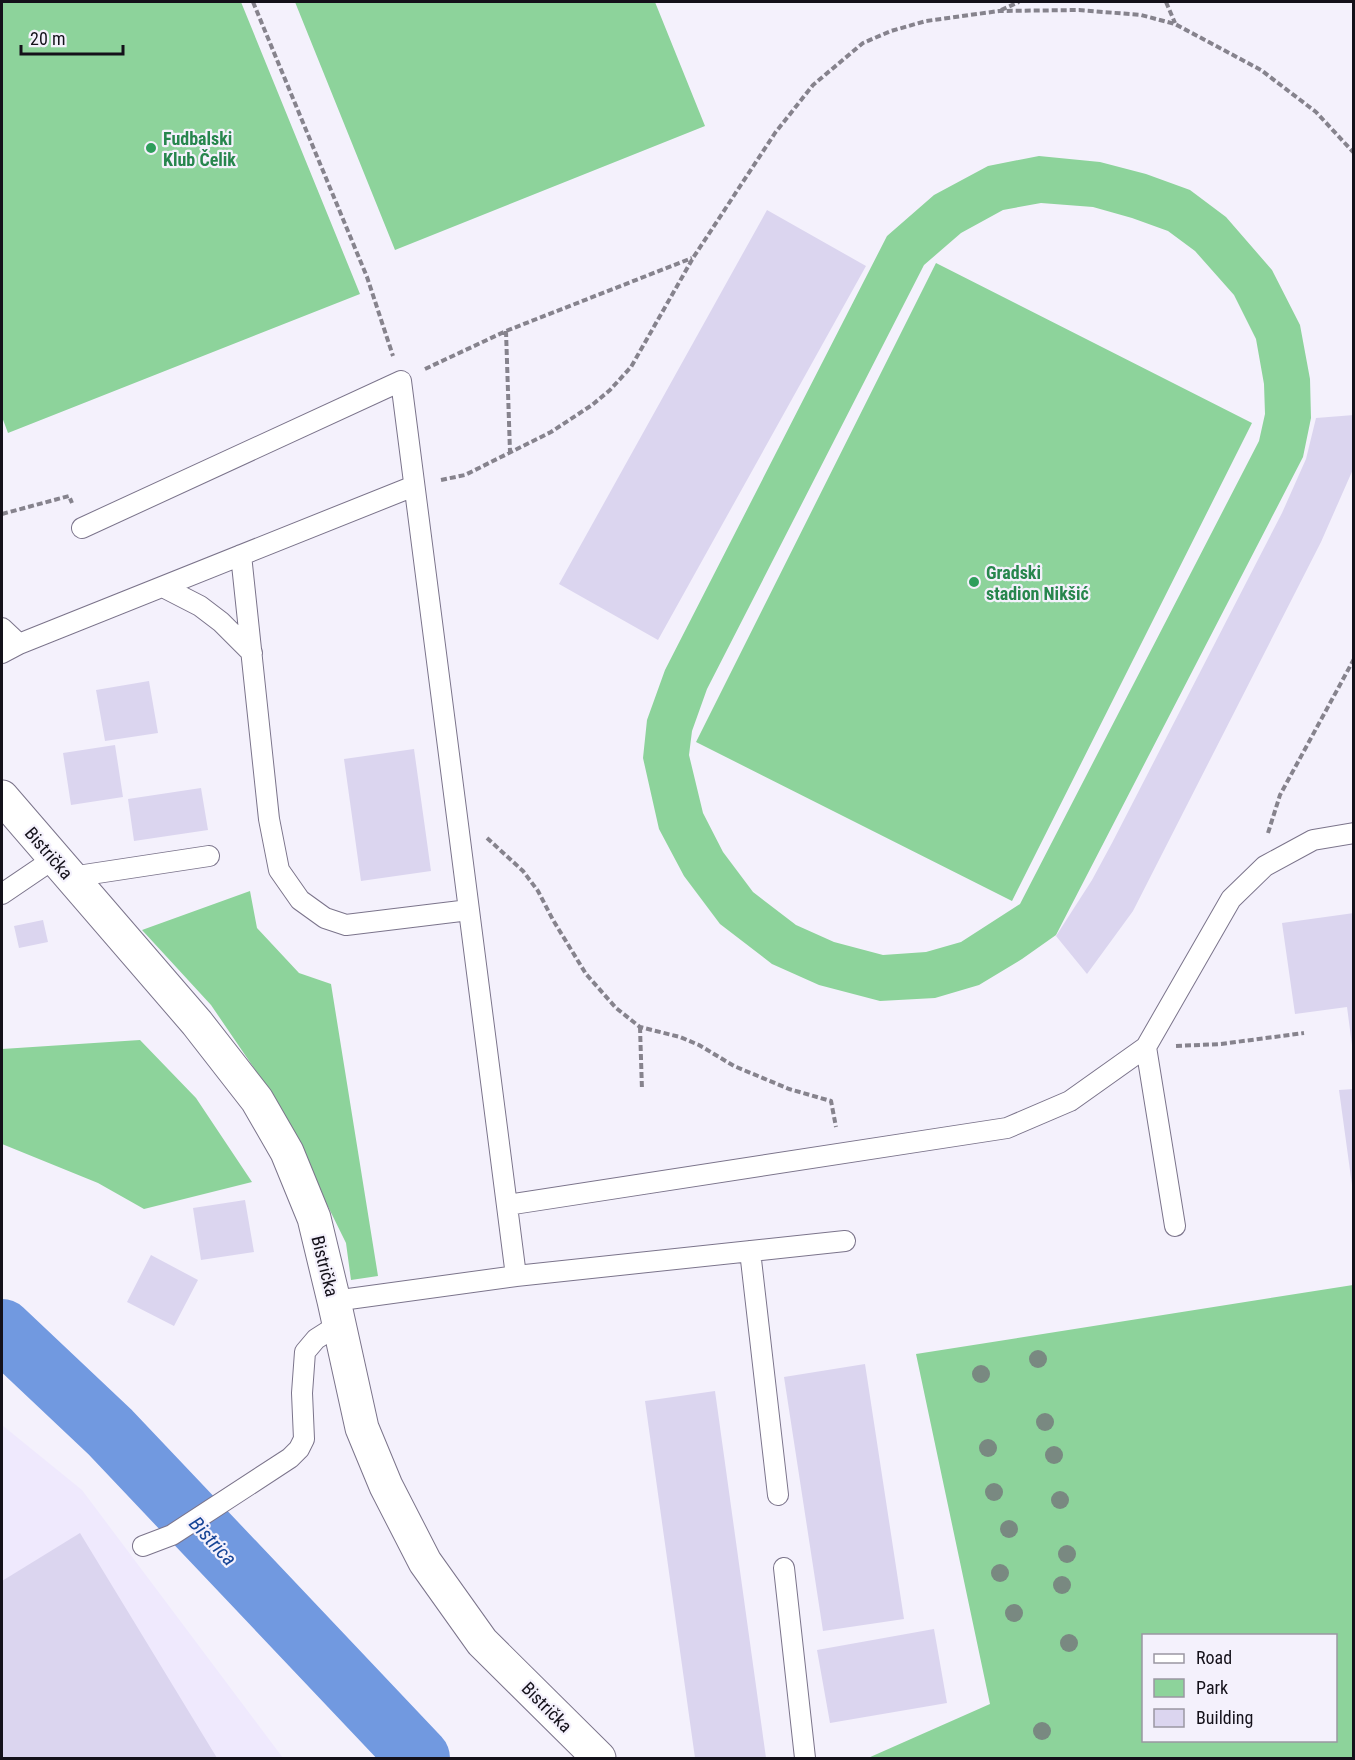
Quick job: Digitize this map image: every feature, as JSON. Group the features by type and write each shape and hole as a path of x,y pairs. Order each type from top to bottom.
{"street":[{"name":"Bistrička","path":"2,797 197,1023 257,1100 286,1152 314,1218 362,1428 386,1486 425,1562 482,1642 599,1758"}],"lane":[{"path":"82,528 401,381 516,1276"},
{"path":"2,653 19,644 414,486"},
{"path":"241,555 271,829 279,870 300,900 325,918 346,925 469,910"},
{"path":"163,586 200,606 252,653"},
{"path":"2,628 19,644"},
{"path":"507,1205 1007,1128 1070,1101 1146,1047 1231,899 1265,866 1313,840 1353,833"},
{"path":"2,894 62,868 210,856"},
{"path":"1146,1047 1175,1226"},
{"path":"143,1546 172,1535 290,1458 299,1449 304,1438 302,1393 305,1352 336,1313 516,1276 845,1241"},
{"path":"750,1251 778,1495"},
{"path":"784,1568 805,1758"}],"path":[{"path":"253,2 367,277 401,381 506,331 693,258"},
{"path":"999,12 1019,2"},
{"path":"1166,2 1175,24"},
{"path":"414,486 465,475 551,432 610,390 631,367 693,258 775,133 813,85 862,43 914,24 999,12 1079,10 1141,15 1175,24 1261,70 1316,112 1353,153"},
{"path":"506,331 510,452"},
{"path":"2,514 69,496 82,528"},
{"path":"1265,866 1268,832 1280,795 1353,659"},
{"path":"455,808 523,871 538,891 586,974 616,1008 640,1027 680,1037 734,1066 789,1089 831,1101 841,1154"},
{"path":"640,1027 642,1090"},
{"path":"1146,1047 1221,1044 1304,1033"}],"shaded area":[{"path":"2,1425 82,1490 283,1758 2,1758"}],"green space":[{"name":"Fudbalski Klub Čelik","path":"2,2 241,2 360,294 8,433 2,417"},
{"path":"295,2 655,2 705,126 395,250"},
{"path":"1039,156 1100,162 1146,174 1190,190 1226,217 1272,270 1300,325 1310,379 1311,418 1303,457 1056,935 979,985 935,998 880,1001 819,985 772,964 720,924 684,876 659,829 643,758 647,720 665,670 887,236 934,195 988,166","holes":["1041,203 1093,207 1168,231 1195,251 1234,295 1256,339 1264,384 1265,414 1259,441 1020,904 961,942 926,952 883,955 834,942 796,925 753,892 723,852 703,813 689,755 692,731 707,689 924,265 961,233 1003,210"]},
{"name":"Gradski stadion Nikšić","path":"936,263 1252,423 1012,901 696,742"},
{"path":"250,891 257,928 299,973 331,984 378,1276 351,1280 346,1243 275,1099 211,1005 142,930"},
{"path":"140,1040 196,1098 252,1182 144,1209 98,1183 2,1144 2,1049"},
{"path":"1353,1285 1353,1758 868,1758 990,1704 916,1354"}],"building":[{"path":"767,210 866,266 658,640 559,584"},
{"path":"1354,415 1354,467 1321,542 1133,911 1087,974 1056,936 1092,880 1112,843 1282,513 1306,459 1316,418"},
{"path":"149,681 158,733 105,741 96,690"},
{"path":"115,745 123,797 71,805 63,753"},
{"path":"414,749 431,871 361,881 344,759"},
{"path":"201,788 208,830 134,841 128,799"},
{"path":"1354,913 1354,1045 1352,1045 1347,1007 1295,1014 1282,923"},
{"path":"43,920 48,942 19,948 14,926"},
{"path":"1354,1089 1354,1185 1352,1185 1339,1090"},
{"path":"245,1200 254,1252 201,1260 193,1208"},
{"path":"151,1255 198,1280 174,1326 127,1302"},
{"path":"865,1364 904,1619 823,1631 784,1377"},
{"path":"715,1391 766,1758 695,1758 645,1401"},
{"path":"80,1533 217,1758 2,1758 2,1581"},
{"path":"934,1629 947,1703 830,1723 817,1650"}],"waterway":[{"name":"Bistrica","path":"2,1330 110,1432 419,1758"}],"place":[{"name":"Fudbalski Klub Čelik","path":"151,148"},
{"name":"Gradski stadion Nikšić","path":"974,582"}]}
